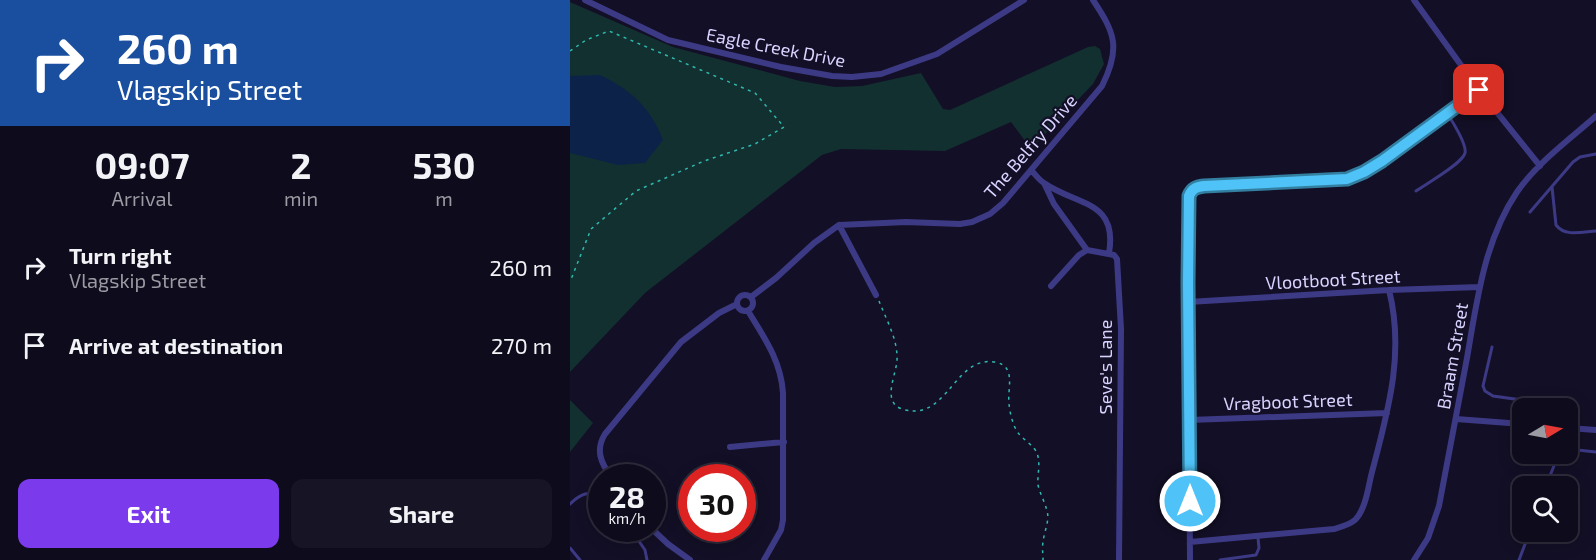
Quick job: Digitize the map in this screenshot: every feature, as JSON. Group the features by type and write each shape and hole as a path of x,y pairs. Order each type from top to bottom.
{"street":[{"name":"Eagle Creek Drive","path":"585,0 668,40 781,67 852,77 881,74 937,54 1024,0"},
{"name":"The Belfry Drive","path":"839,225 860,223 960,224 972,222 990,214 1003,203 1102,86 1110,69 1114,53 1113,38 1109,23 1093,0"},
{"path":"1414,0 1479,90 1540,166"},
{"path":"1190,560 1189,196 1194,188 1212,185 1347,179 1382,161 1479,90"},
{"name":"Braam Street","path":"1414,560 1421,551 1435,521 1480,287 1491,244 1502,216 1518,191 1540,166 1596,116"},
{"path":"1031,170 1044,183 1089,205 1105,216 1109,225 1111,240 1109,254 1088,250 1079,255 1051,286"},
{"path":"1044,183 1054,204 1088,250"},
{"path":"751,297 776,278 814,243 839,225 876,295"},
{"name":"Seve's Lane","path":"1109,254 1114,255 1117,259 1119,268 1121,319 1119,560"},
{"name":"Vlootboot Street","path":"1188,302 1480,287"},
{"path":"1190,542 1334,529 1356,519 1365,500 1388,413 1394,370 1396,327 1389,290"},
{"path":"603,464 599,448 605,434 681,342 719,313 737,304 740,296 751,297"},
{"path":"748,311 753,305 751,297"},
{"path":"737,304 741,310 748,311"},
{"path":"748,311 772,350 782,376 783,520 781,530 764,560"},
{"name":"Vragboot Street","path":"1189,420 1388,413"},
{"path":"1456,419 1512,423"},
{"path":"1578,429 1596,430"},
{"path":"730,447 784,442"},
{"path":"666,542 690,560"}],"lane":[{"path":"1416,190 1458,162 1465,154 1465,147 1447,113"},
{"path":"1530,212 1573,162 1580,157 1596,154"},
{"path":"1552,187 1556,225 1560,230 1566,233 1596,231"},
{"path":"1492,347 1483,386 1485,391 1492,396 1512,399"},
{"path":"1578,450 1596,452"},
{"path":"570,504 583,494 588,493"},
{"path":"1220,560 1256,555 1259,548 1258,536"},
{"path":"640,542 645,550 647,560"},
{"path":"1519,560 1526,542"},
{"path":"570,548 580,560"}],"path":[{"path":"570,51 586,40 609,31 755,93 784,127 755,144 704,161 636,191 591,228 570,282"},
{"path":"876,295 895,341 898,358 892,397 897,406 909,411 928,409 943,399 958,379 972,367 983,362 995,362 1004,366 1008,371 1010,381 1008,402 1014,424 1017,432 1037,452 1039,491 1048,513 1043,542 1043,560"}],"green space":[{"path":"570,2 673,47 800,81 835,87 862,86 921,73 943,109 950,110 1088,47 1095,46 1100,49 1104,64 1093,84 1031,149 1011,122 945,151 841,149 822,155 645,293 570,372"},
{"path":"570,400 593,423 570,452"}],"water":[{"path":"600,75 630,93 646,109 658,128 663,140 645,163 618,165 570,153 570,76"}],"route":[{"path":"1190,501 1188,283 1189,196 1191,191 1204,186 1347,179 1382,161 1479,90"}]}
